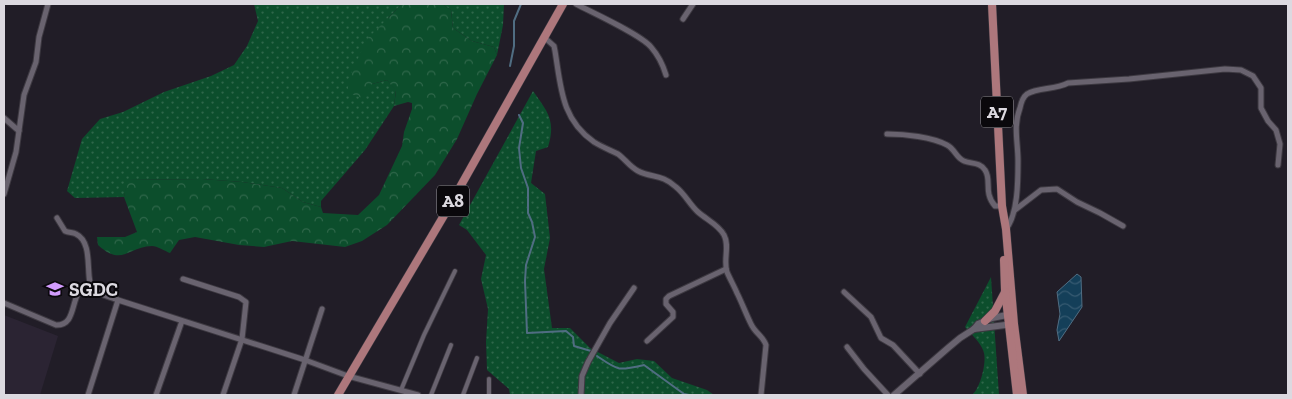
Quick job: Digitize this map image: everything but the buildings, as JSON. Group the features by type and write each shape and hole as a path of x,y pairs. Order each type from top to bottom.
{"main road":[{"name":"A8","path":"338,395 406,282 563,4"},
{"name":"A7","path":"992,4 1002,206 1006,229 1017,395"},
{"name":"A7","path":"1004,220 1003,238 1006,290 1011,315"},
{"path":"985,321 999,305 1006,290"},
{"name":"A7","path":"1012,324 1023,395"}],"street":[{"path":"4,194 16,152 24,95 36,62 42,22 48,4"},
{"path":"576,4 650,45 661,62 666,75"},
{"path":"683,19 693,4"},
{"path":"544,38 554,46 562,94 567,111 575,124 586,135 616,153 635,170 659,176 677,187 690,204 720,229 725,236 727,246 726,269 751,326 764,339 766,345 761,395"},
{"path":"1006,229 1016,210 1018,162 1015,124 1021,103 1026,95 1038,90 1061,87 1068,83 1225,69 1241,70 1253,76 1261,88 1261,108 1268,122 1276,130 1280,144 1278,165"},
{"path":"4,118 19,131"},
{"path":"887,134 912,136 954,149 958,157 964,161 979,165 985,170 988,195 991,202 995,206 1002,206"},
{"path":"1016,210 1040,190 1057,189 1076,202 1123,226"},
{"path":"57,218 65,231 78,234 83,241 88,256 90,285 94,291 305,360 348,376 418,395"},
{"path":"646,341 673,317 673,312 666,304 666,299 669,296 726,269"},
{"path":"401,390 424,335 455,271"},
{"path":"183,279 239,297 246,302 242,339 223,395"},
{"path":"4,303 56,325 63,325 68,322 79,292 84,286 90,285"},
{"path":"581,395 582,376 588,362 610,323 634,288"},
{"path":"844,292 871,316 881,338 893,345 920,374"},
{"path":"88,395 118,300"},
{"path":"294,395 322,309"},
{"path":"894,395 978,324 1011,315"},
{"path":"156,395 182,321"},
{"path":"974,329 1012,324"},
{"path":"431,395 451,345"},
{"path":"847,347 888,395"},
{"path":"462,395 477,358"},
{"path":"489,378 489,395"}],"shaded area":[{"path":"4,315 58,336 40,395 4,395"}],"green space":[{"path":"254,4 405,4 401,5 388,18 372,84 387,80 396,90 394,106 365,150 321,201 321,207 303,202 282,188 202,179 128,180 124,197 75,198 67,191 82,139 100,119 123,112 164,92 211,76 234,65 247,46 258,21"},
{"path":"442,4 504,4 503,25 497,55 494,47 472,41 453,28 451,10"},
{"path":"442,4 451,10 453,28 472,41 494,47 497,55 457,139 435,175 387,225 362,241 345,247 292,241 264,247 239,245 195,237 179,240 170,253 152,246 136,249 125,254 113,255 98,245 97,237 125,237 137,232 124,197 127,180 202,179 282,188 303,202 321,207 323,213 358,215 379,195 402,146 412,103 408,102 394,106 396,91 387,80 372,84 362,98 348,93 348,80 367,39 401,5"},
{"path":"533,91 543,105 551,123 548,147 536,151 531,183 545,194 550,238 544,269 552,328 570,328 590,348 619,363 637,359 654,361 672,378 707,390 714,395 510,395 509,389 487,370 488,309 481,279 486,255 467,230 459,225"},
{"path":"991,277 999,395 972,395 978,387 985,360 980,344 965,327"}],"water":[{"path":"1077,274 1081,277 1082,307 1059,341 1057,330 1060,314 1057,292"}],"waterway":[{"path":"510,66 514,46 514,21 521,4"},
{"path":"519,115 523,123 519,148 521,168 528,188 528,213 535,237 526,265 527,333 566,331 573,337 574,346 591,351"},
{"path":"597,356 610,365 624,369 644,365 684,394 689,395"}],"place":[{"name":"SGDC","path":"55,289"}]}
